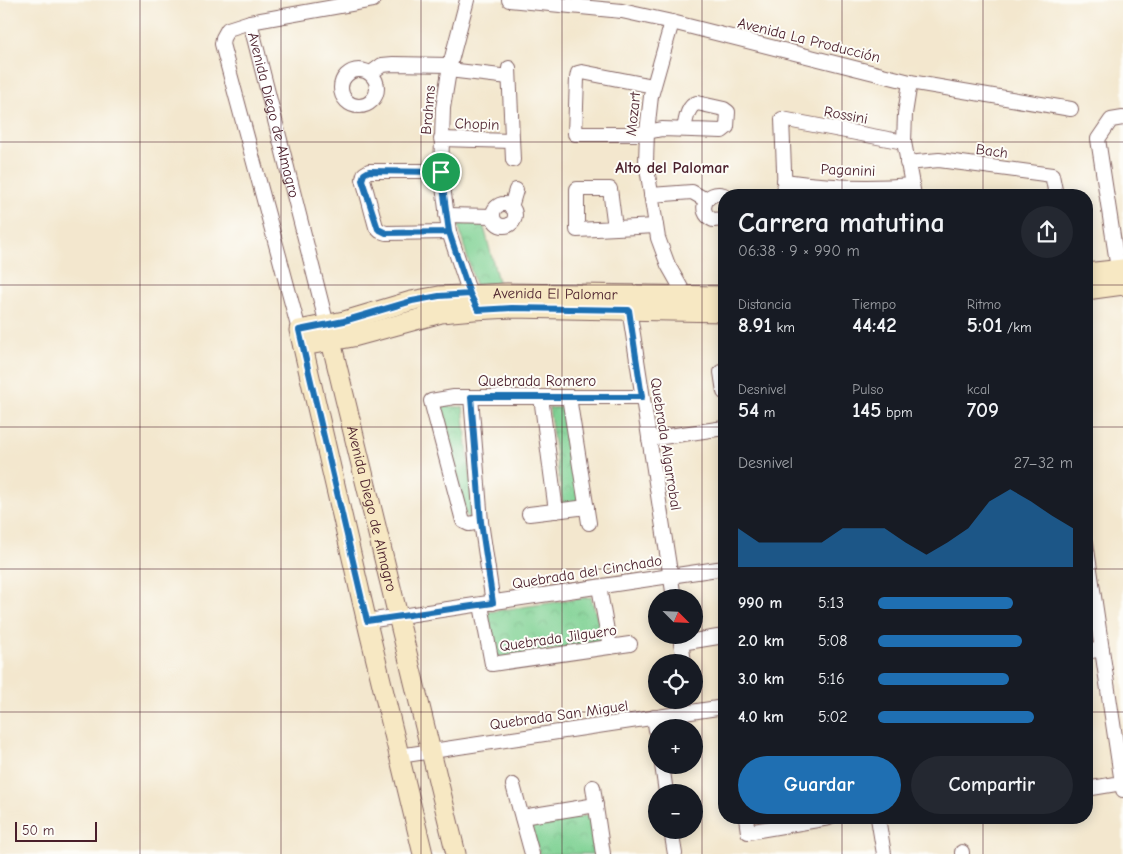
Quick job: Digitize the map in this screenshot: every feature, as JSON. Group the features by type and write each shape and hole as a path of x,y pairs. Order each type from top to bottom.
{"street":[{"path":"250,22 373,0"},
{"name":"Brahms","path":"467,0 449,68 443,108 441,172 449,232 474,302"},
{"name":"Avenida La Producción","path":"509,0 613,10 672,22 910,82 1071,109"},
{"name":"Avenida Diego de Almagro","path":"423,854 301,338 222,44 228,29 250,22 329,333 456,854"},
{"name":"Mozart","path":"672,22 653,86 646,132 646,162 658,238 668,265 685,295"},
{"name":"Chopin","path":"371,73 382,65 392,64 439,64 449,68 509,73 513,160"},
{"path":"653,86 582,72 578,73 575,134 638,134 684,129"},
{"path":"910,82 905,114 904,142 913,189"},
{"path":"1117,119 1098,139 1121,274"},
{"name":"Rossini","path":"784,188 782,120 904,142"},
{"name":"Chopin","path":"441,139 512,141"},
{"name":"Bach","path":"907,163 939,160 1052,175 1055,189"},
{"path":"441,172 369,171 364,174 362,180 376,227 380,231 386,233 449,232"},
{"name":"Paganini","path":"784,188 818,186 904,189"},
{"path":"446,215 493,216 497,224 501,226 509,225 513,222 515,214 511,207 516,190"},
{"path":"651,196 692,192 706,200"},
{"path":"718,194 715,194 706,200 704,209 707,216 713,220 718,220"},
{"path":"615,228 656,226"},
{"path":"1093,273 1121,274"},
{"path":"1093,287 1121,274"},
{"name":"Avenida El Palomar","path":"301,338 329,333 412,301 439,296 474,302 507,293 628,302 718,311"},
{"name":"Avenida El Palomar","path":"628,302 685,295 718,296"},
{"name":"Quebrada Algarrobal","path":"628,302 672,589"},
{"name":"Quebrada Romero","path":"481,522 469,524 463,521 431,401 454,397 642,397"},
{"path":"471,397 487,604"},
{"path":"541,397 556,511"},
{"path":"569,397 589,522"},
{"path":"649,439 718,429"},
{"path":"529,514 586,507"},
{"name":"Quebrada del Cinchado","path":"367,621 718,569"},
{"path":"599,587 610,647"},
{"path":"1093,589 1102,649 1118,720 1122,786 1093,788"},
{"name":"Quebrada Jilguero","path":"487,604 492,664 630,644"},
{"path":"703,637 718,636"},
{"path":"1093,651 1102,649"},
{"name":"Quebrada San Miguel","path":"703,706 718,707"},
{"name":"Quebrada San Miguel","path":"665,719 685,709"},
{"name":"Quebrada San Miguel","path":"399,756 648,725"},
{"path":"514,785 532,854"},
{"path":"594,787 603,854"},
{"path":"522,817 596,805"},
{"path":"747,824 748,832 784,824"},
{"path":"879,824 884,854"},
{"path":"672,839 675,854"}],"green space":[{"path":"483,223 499,285 476,288 458,224"},
{"path":"440,406 463,407 474,511 471,519 466,516"},
{"path":"565,407 580,503 563,505 549,408"},
{"path":"591,597 604,642 496,658 488,612"},
{"path":"589,815 596,854 539,854 531,825"}],"district":[{"name":"Alto del Palomar","path":"672,168"}],"route":[{"path":"441,172 369,171 364,174 362,180 376,227 386,233 449,232 470,294 478,310 512,308 629,310 642,397 471,397 481,522 493,603 367,621 299,330 344,321 412,301 439,296 470,294 449,232 441,172"}]}
